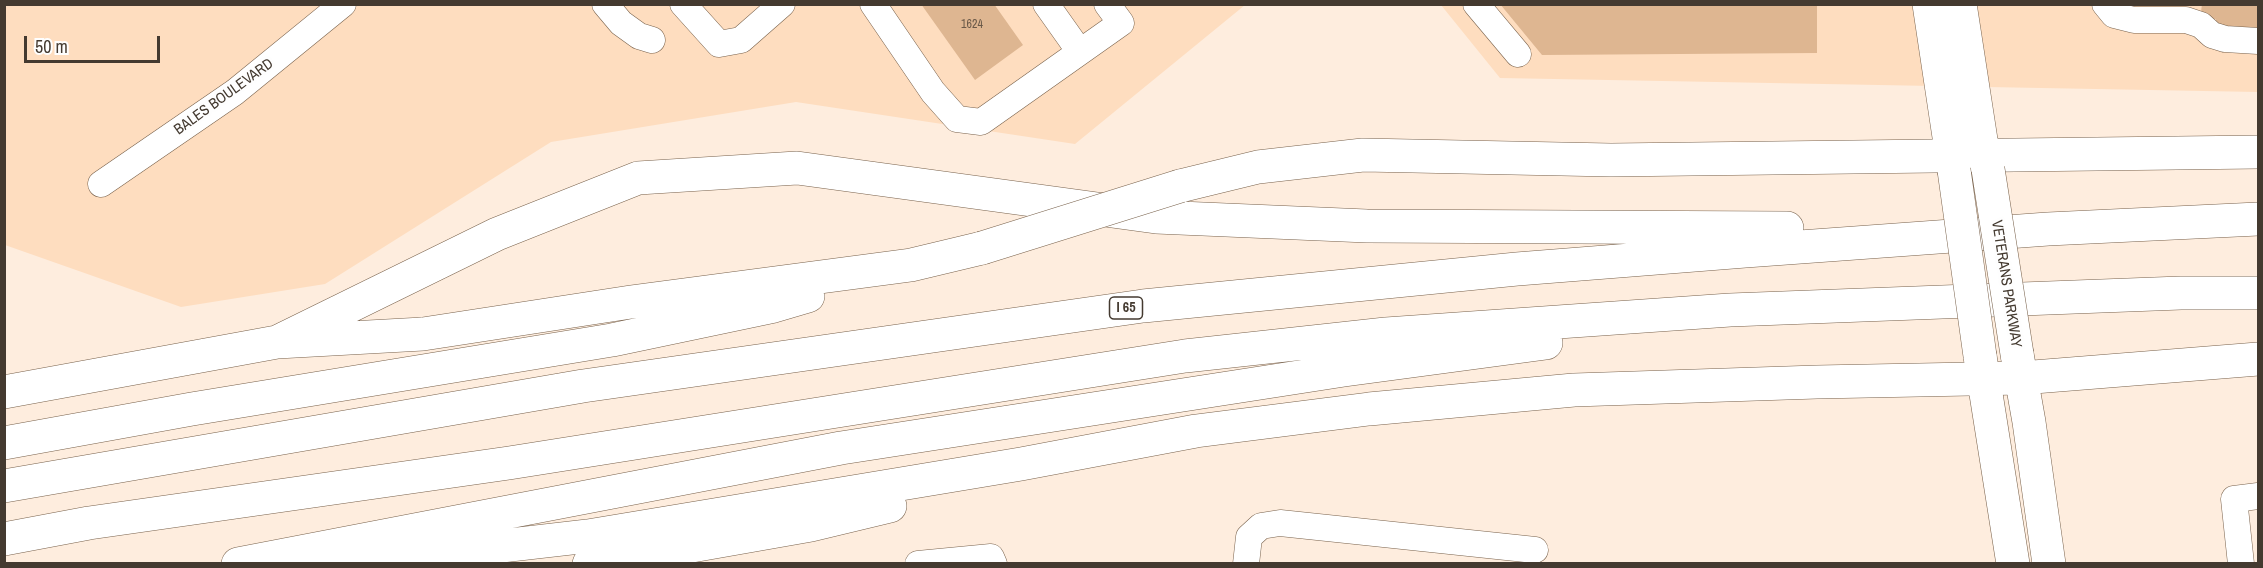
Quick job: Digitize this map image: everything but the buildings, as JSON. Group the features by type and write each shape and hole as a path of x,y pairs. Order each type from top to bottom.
{"main road":[{"path":"1929,4 2013,564"},
{"name":"VETERANS PARKWAY","path":"1960,4 2049,564"},
{"path":"4,443 192,409 612,340 774,306 911,265 982,248 1180,186 1258,167 1363,154 1611,160 1953,162 2259,152"},
{"path":"277,342 497,234 638,178 797,168 1156,217 1367,226 2048,229"},
{"name":"I 65","path":"4,486 584,386 1143,306 1517,269 2048,229 2259,219"},
{"path":"4,392 277,342 423,334 911,265"},
{"path":"4,539 89,523 509,463 1185,356 1386,334 1730,310 2181,292 2259,293"},
{"path":"238,564 841,448 1344,370 1829,306"},
{"path":"346,564 588,536 1021,464 1196,431 1369,409 1574,390 1982,367 2259,359"},
{"path":"588,564 811,525 1196,431"}],"street":[{"name":"BALES BOULEVARD","path":"101,184 235,92 343,4"},
{"path":"605,4 621,22 639,36 652,40"},
{"path":"683,4 718,44 741,40 782,4"},
{"path":"873,4 933,92 957,119 981,122 1121,22 1107,4"},
{"path":"1046,4 1080,52"},
{"path":"1476,4 1518,54"},
{"path":"2105,4 2114,15 2134,20 2186,20 2201,25 2212,35 2225,39 2259,42"},
{"path":"2241,564 2234,499 2259,496"},
{"path":"1246,564 1249,537 1261,526 1280,523 1535,550"},
{"path":"917,563 991,557 994,564"}],"shaded area":[{"path":"5,5 1245,5 1075,144 796,102 551,142 325,284 181,307 5,245"},
{"path":"1441,5 2258,5 2258,92 1500,78"}]}
